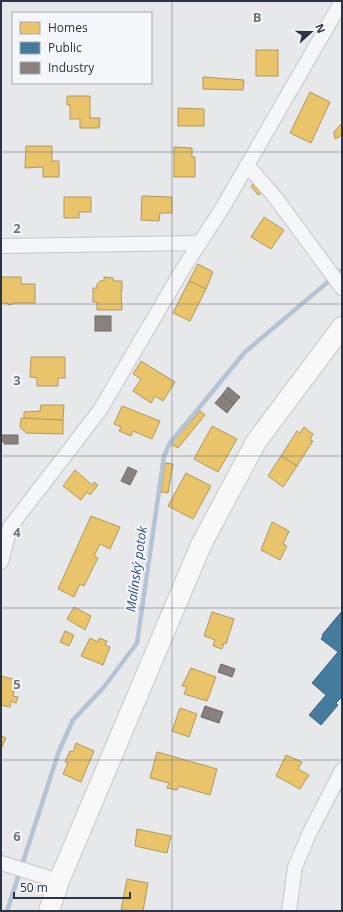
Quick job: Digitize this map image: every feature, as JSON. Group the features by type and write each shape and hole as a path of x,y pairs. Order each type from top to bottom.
{"main road":[{"path":"49,911 59,881 201,545 256,442 342,327"}],"street":[{"path":"1,562 10,528 100,410 247,165 342,1"},
{"path":"247,165 275,197 338,283"},
{"path":"1,246 200,243"},
{"path":"289,911 295,867 309,834 342,770"},
{"path":"7,865 59,881"}],"building: Homes":[{"path":"256,50 278,50 278,76 256,76"},
{"path":"203,77 244,80 243,90 203,89"},
{"path":"310,92 330,102 311,143 290,133"},
{"path":"67,96 90,96 90,118 100,118 99,128 80,128 80,119 70,119 70,105 67,105"},
{"path":"178,108 204,109 204,126 178,126"},
{"path":"342,123 342,135 335,139 334,132"},
{"path":"26,146 52,146 52,161 59,161 59,177 43,177 43,167 25,168"},
{"path":"174,147 192,148 192,157 195,157 195,177 174,177"},
{"path":"257,181 264,191 258,195 251,186"},
{"path":"142,196 172,197 172,213 160,213 159,221 141,220"},
{"path":"64,197 91,197 91,212 79,212 79,218 64,218"},
{"path":"264,217 284,230 271,249 251,237"},
{"path":"198,264 213,272 206,289 189,281"},
{"path":"1,277 21,277 21,284 35,284 35,303 15,303 9,305 7,303 1,303"},
{"path":"104,277 113,278 113,281 122,281 122,310 97,310 97,302 93,302 93,288 97,288 97,284 100,281 104,281"},
{"path":"189,281 206,289 190,321 173,313"},
{"path":"31,357 65,357 65,378 58,378 58,386 37,386 37,378 30,377"},
{"path":"141,361 175,382 163,401 155,396 151,403 133,391 141,379 133,374"},
{"path":"41,405 64,405 63,420 24,419 24,412 40,411"},
{"path":"122,406 160,421 152,439 133,431 131,436 119,431 121,427 114,424"},
{"path":"200,411 205,415 178,448 171,444"},
{"path":"21,418 63,420 63,434 26,433 20,427"},
{"path":"212,426 237,439 218,472 194,459"},
{"path":"304,427 313,434 310,440 313,441 297,466 281,456 297,431 300,433"},
{"path":"281,456 297,466 283,487 268,476"},
{"path":"165,463 173,464 168,493 161,492"},
{"path":"75,470 92,485 94,482 98,485 90,495 87,492 81,500 63,486"},
{"path":"186,473 211,486 193,519 168,506"},
{"path":"91,516 120,527 110,549 100,544 94,556 98,558 84,586 80,584 74,597 58,589"},
{"path":"272,522 289,531 283,544 287,546 280,560 261,550"},
{"path":"74,607 91,616 85,630 67,619"},
{"path":"212,612 234,619 226,644 224,643 222,649 213,646 215,640 204,636"},
{"path":"65,631 74,635 69,646 60,642"},
{"path":"90,638 98,642 99,638 107,641 105,645 110,647 103,665 81,656"},
{"path":"191,668 216,677 207,701 184,694 187,687 182,686"},
{"path":"1,676 17,680 13,696 18,697 16,703 11,701 10,707 1,705"},
{"path":"180,708 197,714 189,737 172,731"},
{"path":"1,736 6,738 1,749"},
{"path":"76,743 94,751 81,782 63,774 68,763 65,762 70,751 73,752"},
{"path":"157,752 217,769 210,795 179,786 177,790 167,788 169,783 150,778"},
{"path":"286,755 302,762 298,769 309,775 300,789 276,776"},
{"path":"137,829 171,836 167,853 135,846"},
{"path":"127,879 148,883 143,911 121,910"}],"building: Public":[{"path":"342,611 342,697 336,703 338,705 321,725 309,715 326,695 312,683 338,652 321,639 323,636 322,635"}],"building: Industry":[{"path":"95,316 111,316 111,331 95,331"},
{"path":"228,387 240,397 234,404 222,395"},
{"path":"222,395 234,404 227,413 215,403"},
{"path":"1,435 18,435 18,444 4,444 4,442 1,441"},
{"path":"128,467 137,471 130,485 121,481"},
{"path":"221,664 235,669 232,677 218,672"},
{"path":"205,706 223,712 219,723 201,717"}],"waterway":[{"name":"Malínský potok","path":"7,911 59,751 73,720 104,687 137,643 164,456 170,443 245,352 342,270"}]}
